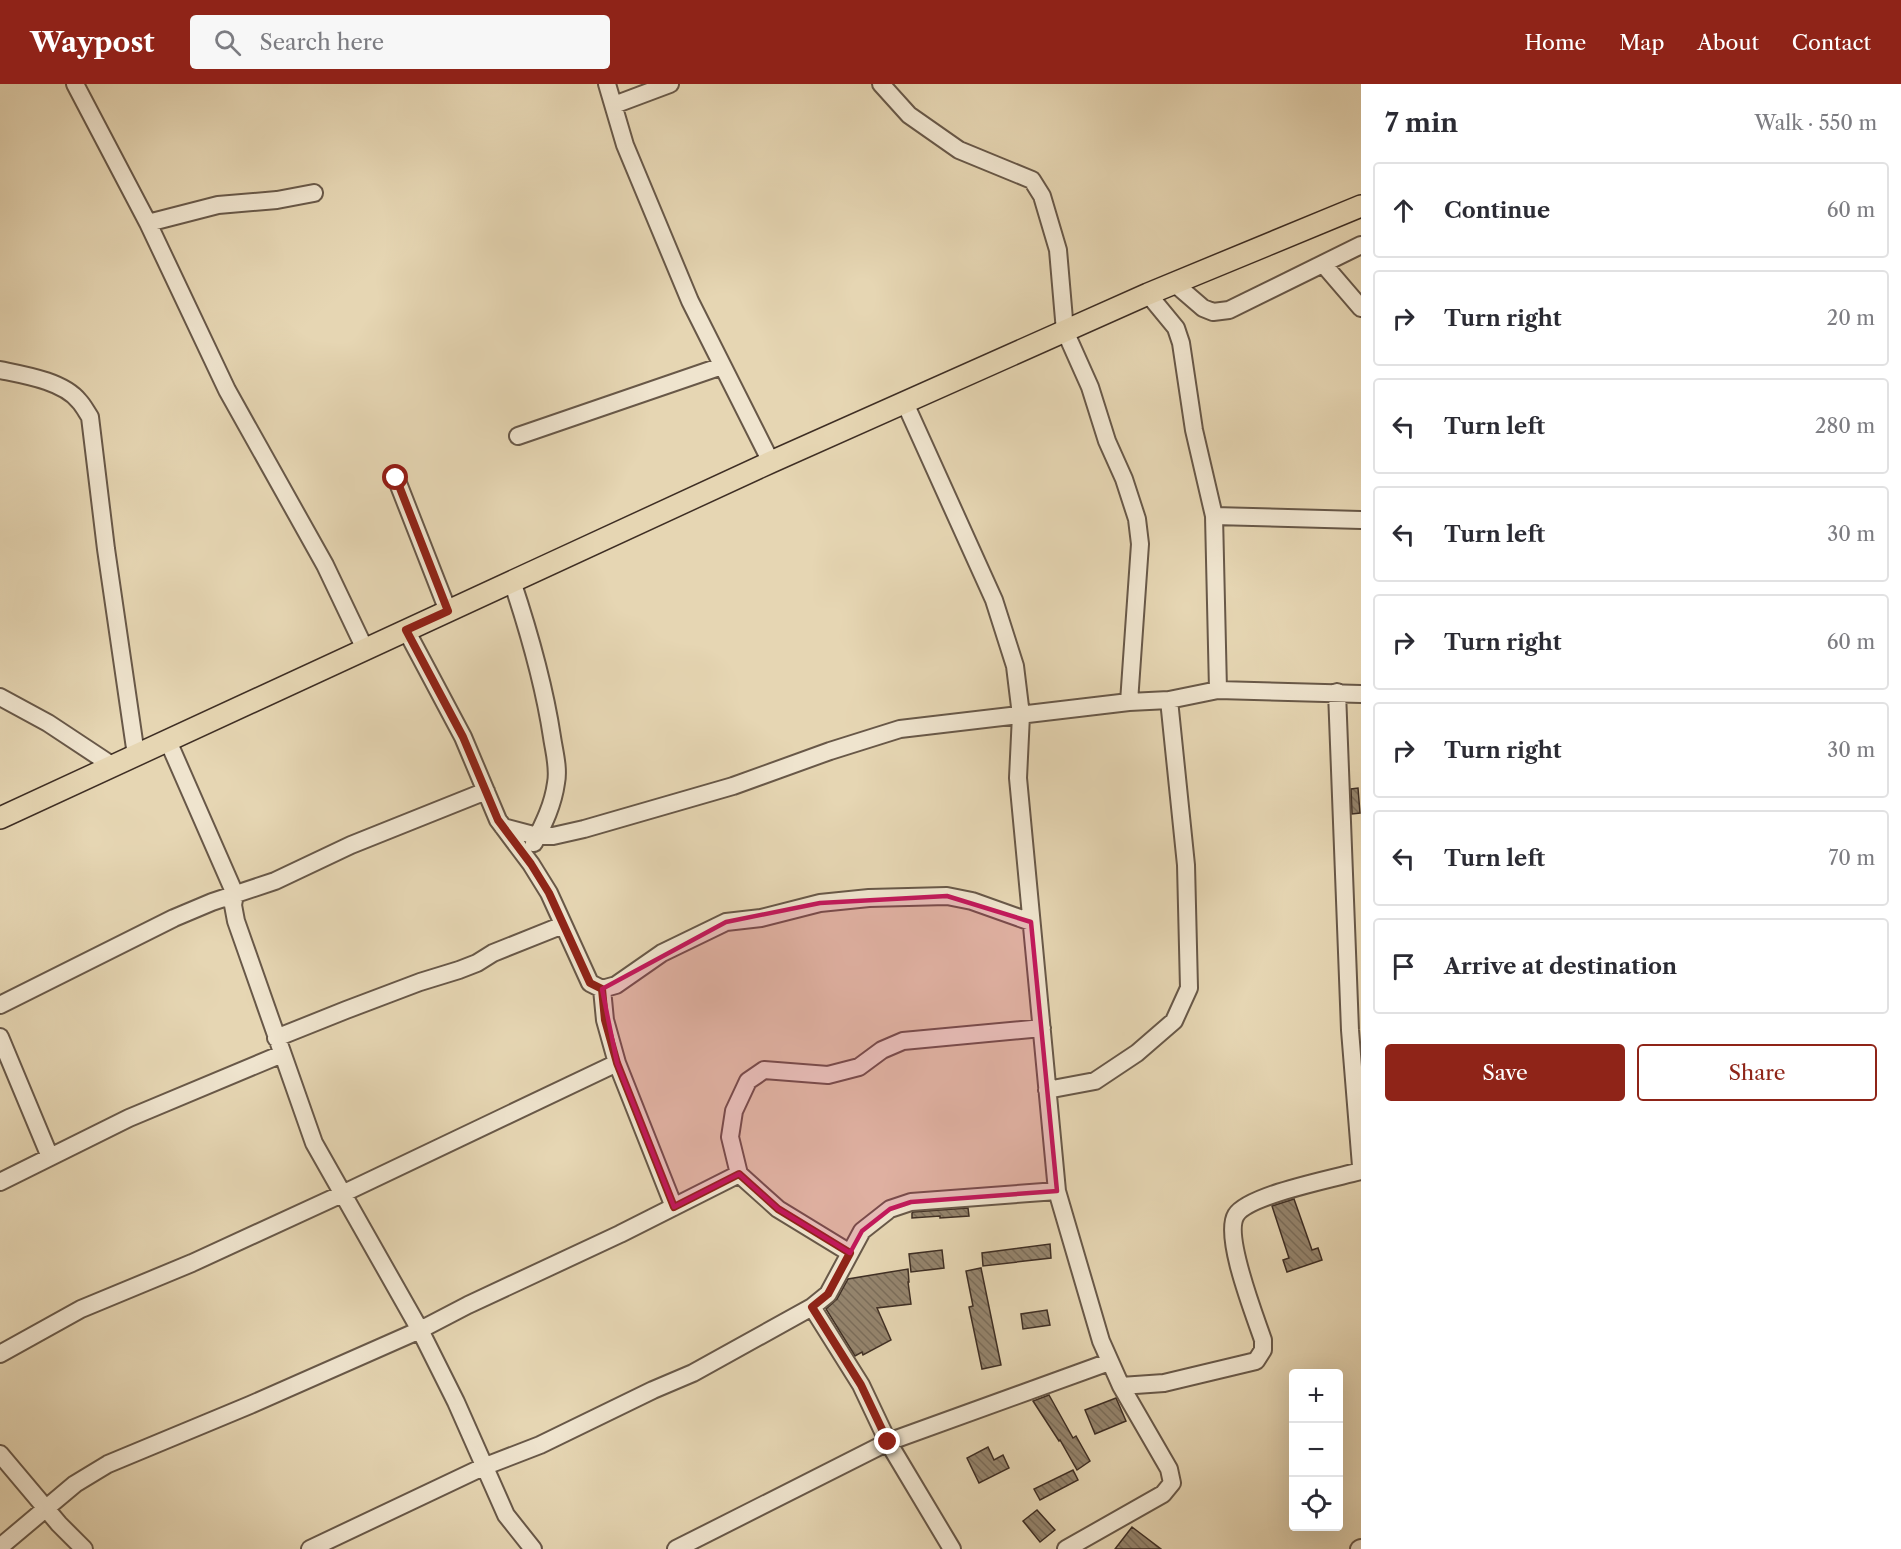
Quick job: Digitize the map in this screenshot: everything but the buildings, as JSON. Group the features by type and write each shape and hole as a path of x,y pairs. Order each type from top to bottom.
{"main road":[{"path":"0,818 771,462 1148,294 1361,206"}],"street":[{"path":"75,84 148,224 227,390 325,565 365,649"},
{"path":"608,84 625,145 686,290 771,462"},
{"path":"614,105 670,84"},
{"path":"881,84 909,115 959,150 1032,180 1042,196 1058,250 1065,331 1090,387 1107,441 1124,479 1137,519 1140,544 1129,702"},
{"path":"148,224 218,205 314,194"},
{"path":"1174,283 1203,308 1213,312 1229,310 1361,245"},
{"path":"1324,265 1361,309"},
{"path":"1148,294 1176,327 1181,343 1194,430 1214,516 1218,690"},
{"path":"518,436 722,366"},
{"path":"0,370 61,386 78,399 90,417 106,549 136,756"},
{"path":"905,403 994,600 1015,666 1021,715 1018,778 1057,1191 1109,1362 1169,1469 1172,1482 1163,1494 1066,1549"},
{"path":"396,478 448,611"},
{"path":"1214,516 1361,520"},
{"path":"512,581 525,618 547,705 557,780 550,810 526,858"},
{"path":"406,630 463,737 503,827 549,893 590,983 602,989 616,985 662,953 726,922 762,918 820,903 869,897 947,896 972,901 1031,922"},
{"path":"503,827 537,836 553,836 584,829 733,786 900,729 1129,702 1169,700 1218,690 1361,694"},
{"path":"1337,692 1350,1030 1361,1166"},
{"path":"0,697 48,723 113,766"},
{"path":"1047,1090 1095,1081 1137,1053 1174,1021 1189,988 1186,865 1169,700"},
{"path":"168,741 235,894 233,905 237,921 314,1143 420,1330 456,1402 506,1515 533,1549"},
{"path":"0,1005 174,918 275,881 351,845 486,791"},
{"path":"276,1038 388,994 477,963 493,953 563,925"},
{"path":"602,989 605,1020 617,1063 674,1207"},
{"path":"850,1253 778,1209 739,1174 730,1137 734,1111 748,1081 764,1070 828,1075 859,1067 882,1050 903,1041 1042,1028"},
{"path":"0,1036 50,1157"},
{"path":"0,1182 129,1118 282,1054"},
{"path":"0,1354 81,1309 192,1263 617,1063"},
{"path":"1121,1386 1164,1383 1256,1361 1263,1350 1263,1340 1237,1259 1232,1229 1234,1217 1242,1208 1259,1199 1361,1171"},
{"path":"0,1547 75,1484 108,1464 250,1405 420,1330 739,1174"},
{"path":"310,1549 483,1467 540,1445 693,1373 812,1307 828,1294 862,1231 890,1209 911,1202 1057,1191"},
{"path":"812,1307 861,1385 888,1442 952,1549"},
{"path":"676,1549 888,1442 1109,1362"},
{"path":"0,1454 59,1524 84,1549"}],"highlighted area":[{"path":"947,896 1031,922 1057,1191 911,1202 890,1209 862,1231 850,1253 778,1209 739,1174 674,1207 617,1063 602,989 726,922 820,903"}],"route":[{"path":"396,478 448,611 406,630 463,737 498,820 531,864 549,893 590,983 602,989 605,1020 617,1063 674,1207 739,1174 778,1209 850,1253 828,1294 812,1307 861,1385 888,1442"}]}
